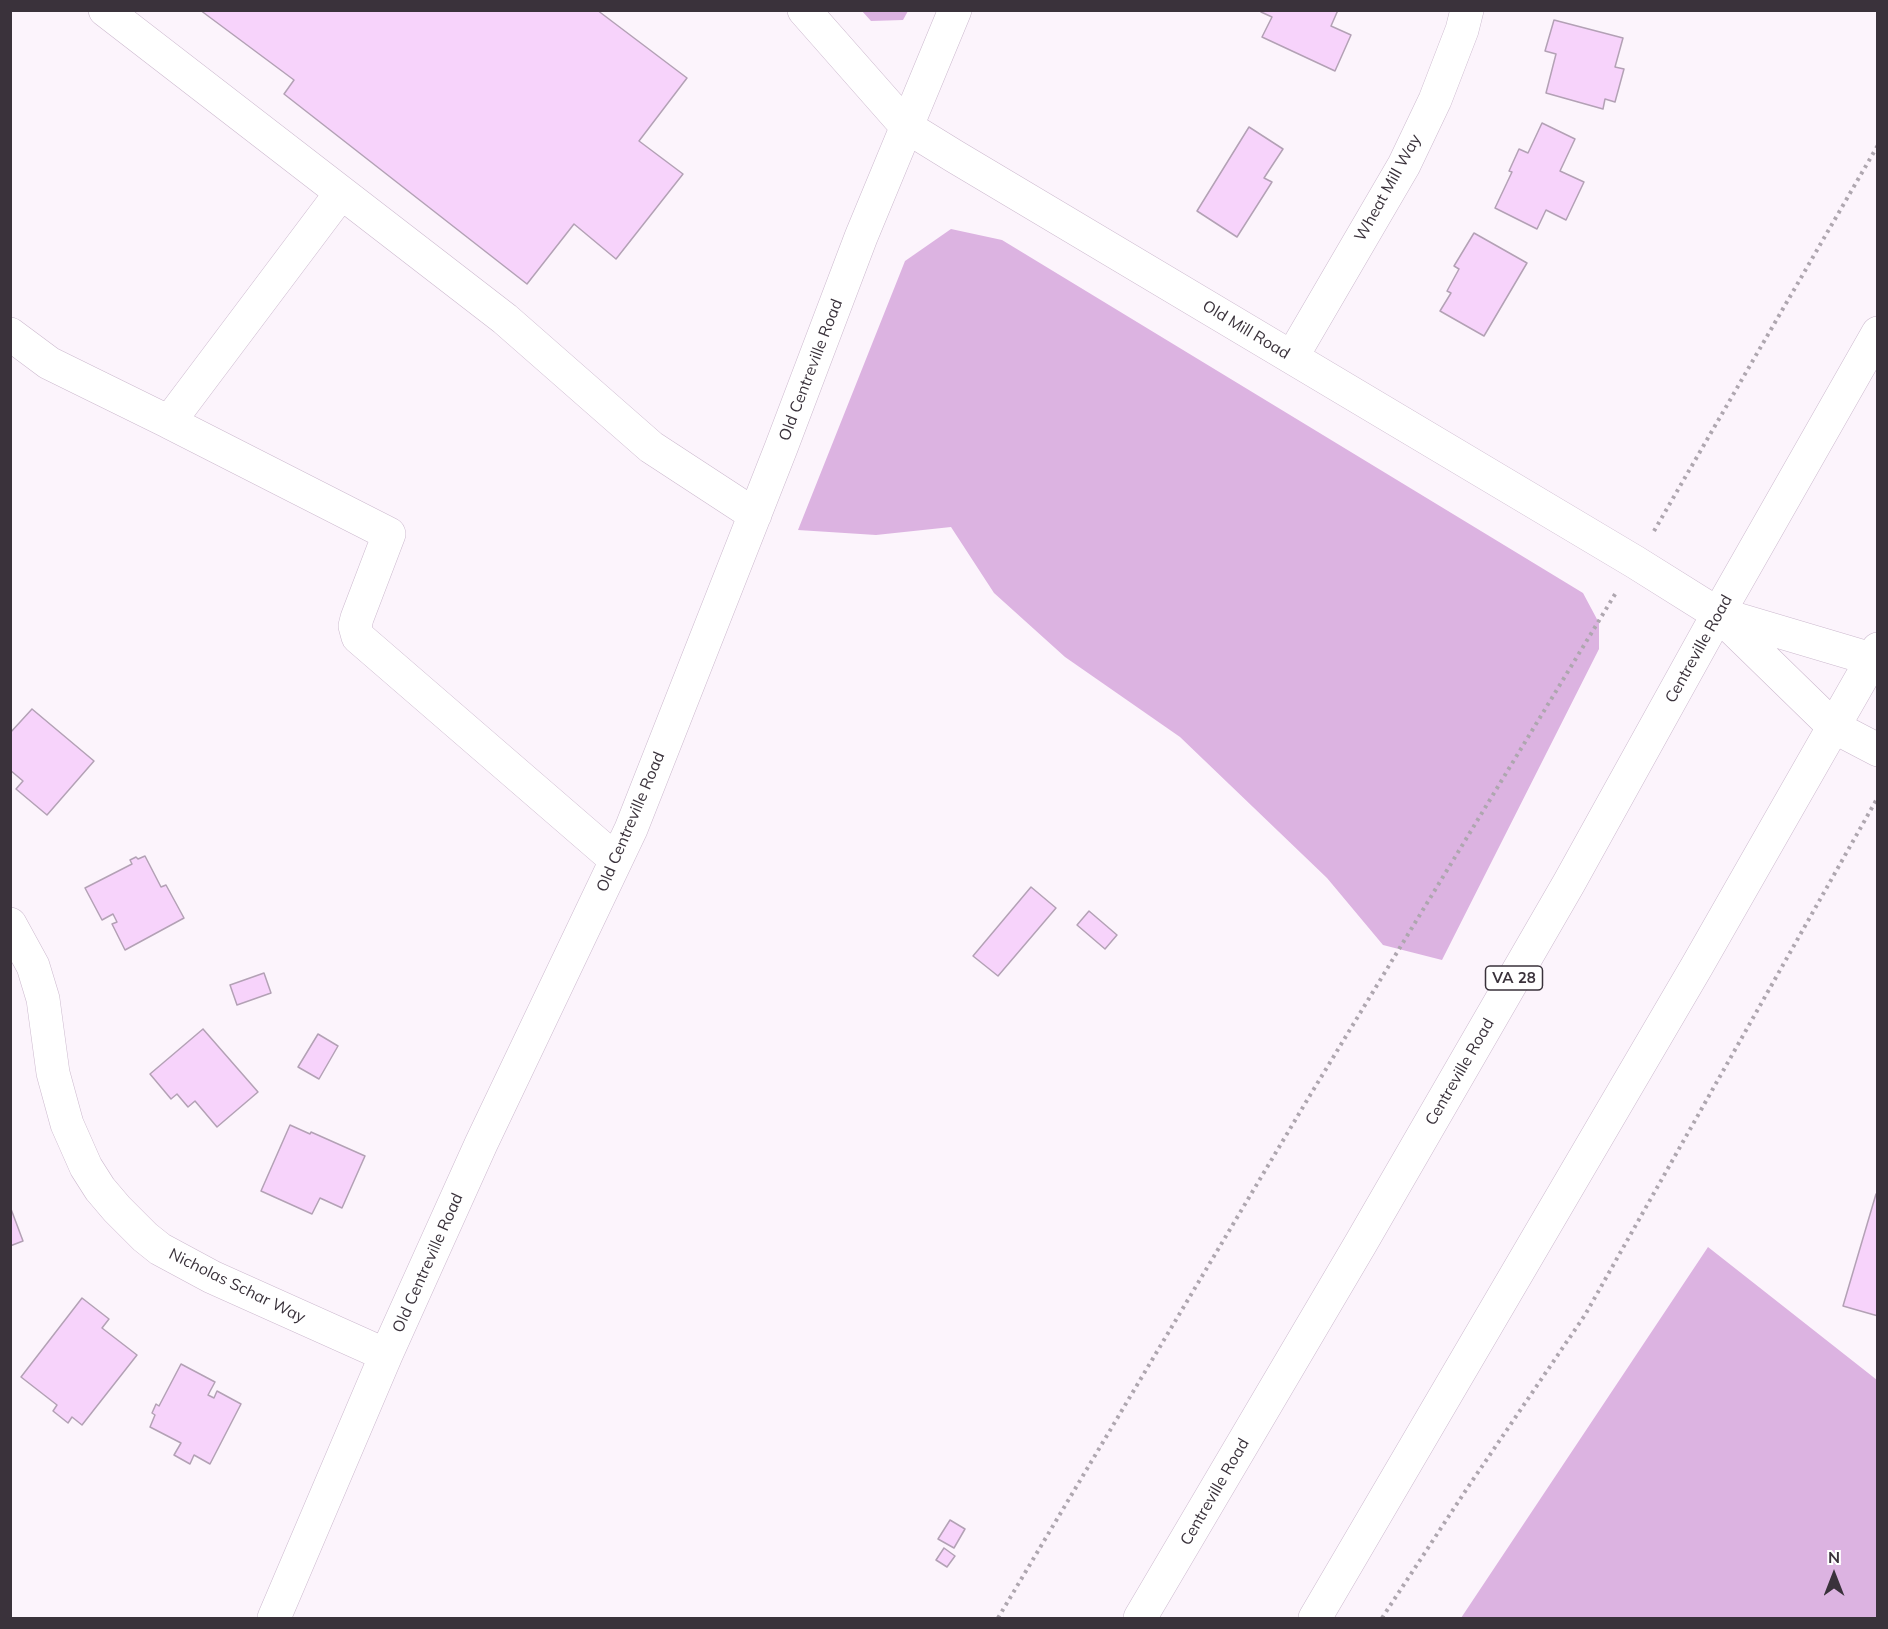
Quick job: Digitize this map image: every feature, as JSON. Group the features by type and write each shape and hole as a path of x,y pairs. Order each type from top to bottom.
{"main road":[{"path":"105,10 505,319 651,447 755,514"},
{"name":"Old Mill Road","path":"804,10 907,126 1718,614"},
{"name":"Old Centreville Road","path":"274,1618 386,1355 481,1144 631,829 861,237 955,10"},
{"name":"Wheat Mill Way","path":"1292,357 1404,165 1436,100 1467,10"},
{"path":"169,422 341,193"},
{"name":"Centreville Road","path":"1140,1618 1569,884 1718,614 1878,333"},
{"path":"10,334 49,363 389,534 357,618 355,627 358,637 616,860"},
{"path":"1316,1618 1876,656 1718,614"},
{"path":"1718,614 1834,727 1878,750"},
{"name":"Nicholas Schar Way","path":"10,924 33,966 43,999 53,1073 67,1124 86,1167 100,1189 117,1209 160,1249 201,1272 386,1355"}],"path":[{"path":"998,1618 1297,1117 1635,562 1878,146"},
{"path":"1382,1618 1468,1486 1585,1315 1878,797"}],"shaded area":[{"path":"862,11 908,11 903,20 871,21"},
{"path":"951,229 1002,240 1583,593 1599,623 1599,649 1442,960 1383,945 1327,878 1180,737 1065,657 994,593 951,527 876,535 798,530 905,261"},
{"path":"1708,1247 1877,1380 1877,1618 1461,1618"}],"building":[{"path":"200,10 597,10 687,78 639,141 683,174 616,259 574,224 527,284 284,94 294,80"},
{"path":"1261,10 1338,10 1331,26 1351,35 1335,71 1262,37 1272,17"},
{"path":"1554,20 1623,38 1615,67 1624,69 1615,102 1605,99 1603,109 1546,93 1556,54 1545,51"},
{"path":"1542,123 1575,139 1560,171 1584,182 1566,220 1546,210 1537,229 1495,208 1512,172 1509,171 1519,149 1528,153"},
{"path":"1249,127 1283,149 1264,178 1272,182 1237,237 1197,211"},
{"path":"1474,233 1527,263 1484,336 1440,311 1451,293 1447,291 1459,269 1454,266"},
{"path":"32,709 94,761 47,815 16,789 23,781 10,770 10,733"},
{"path":"145,856 161,887 166,885 184,918 125,950 112,924 117,922 113,914 102,920 85,888 132,864 130,860"},
{"path":"1031,887 1056,908 998,976 973,956"},
{"path":"1089,911 1117,935 1105,949 1077,925"},
{"path":"264,973 271,993 237,1005 230,985"},
{"path":"203,1029 258,1092 217,1127 195,1101 188,1107 177,1094 171,1099 150,1074"},
{"path":"318,1034 338,1046 319,1079 298,1067"},
{"path":"290,1125 365,1156 342,1208 320,1198 312,1214 261,1191"},
{"path":"1876,1194 1878,1194 1878,1316 1843,1306"},
{"path":"10,1209 23,1241 10,1246"},
{"path":"82,1298 109,1319 102,1328 137,1355 82,1425 72,1417 68,1423 53,1411 57,1405 21,1377"},
{"path":"181,1364 215,1382 208,1395 214,1398 217,1391 241,1404 210,1464 194,1455 190,1464 174,1455 181,1443 150,1427 155,1415 152,1413 156,1404 159,1406"},
{"path":"950,1520 965,1529 954,1548 938,1539"},
{"path":"944,1548 955,1556 947,1567 936,1560"}]}
